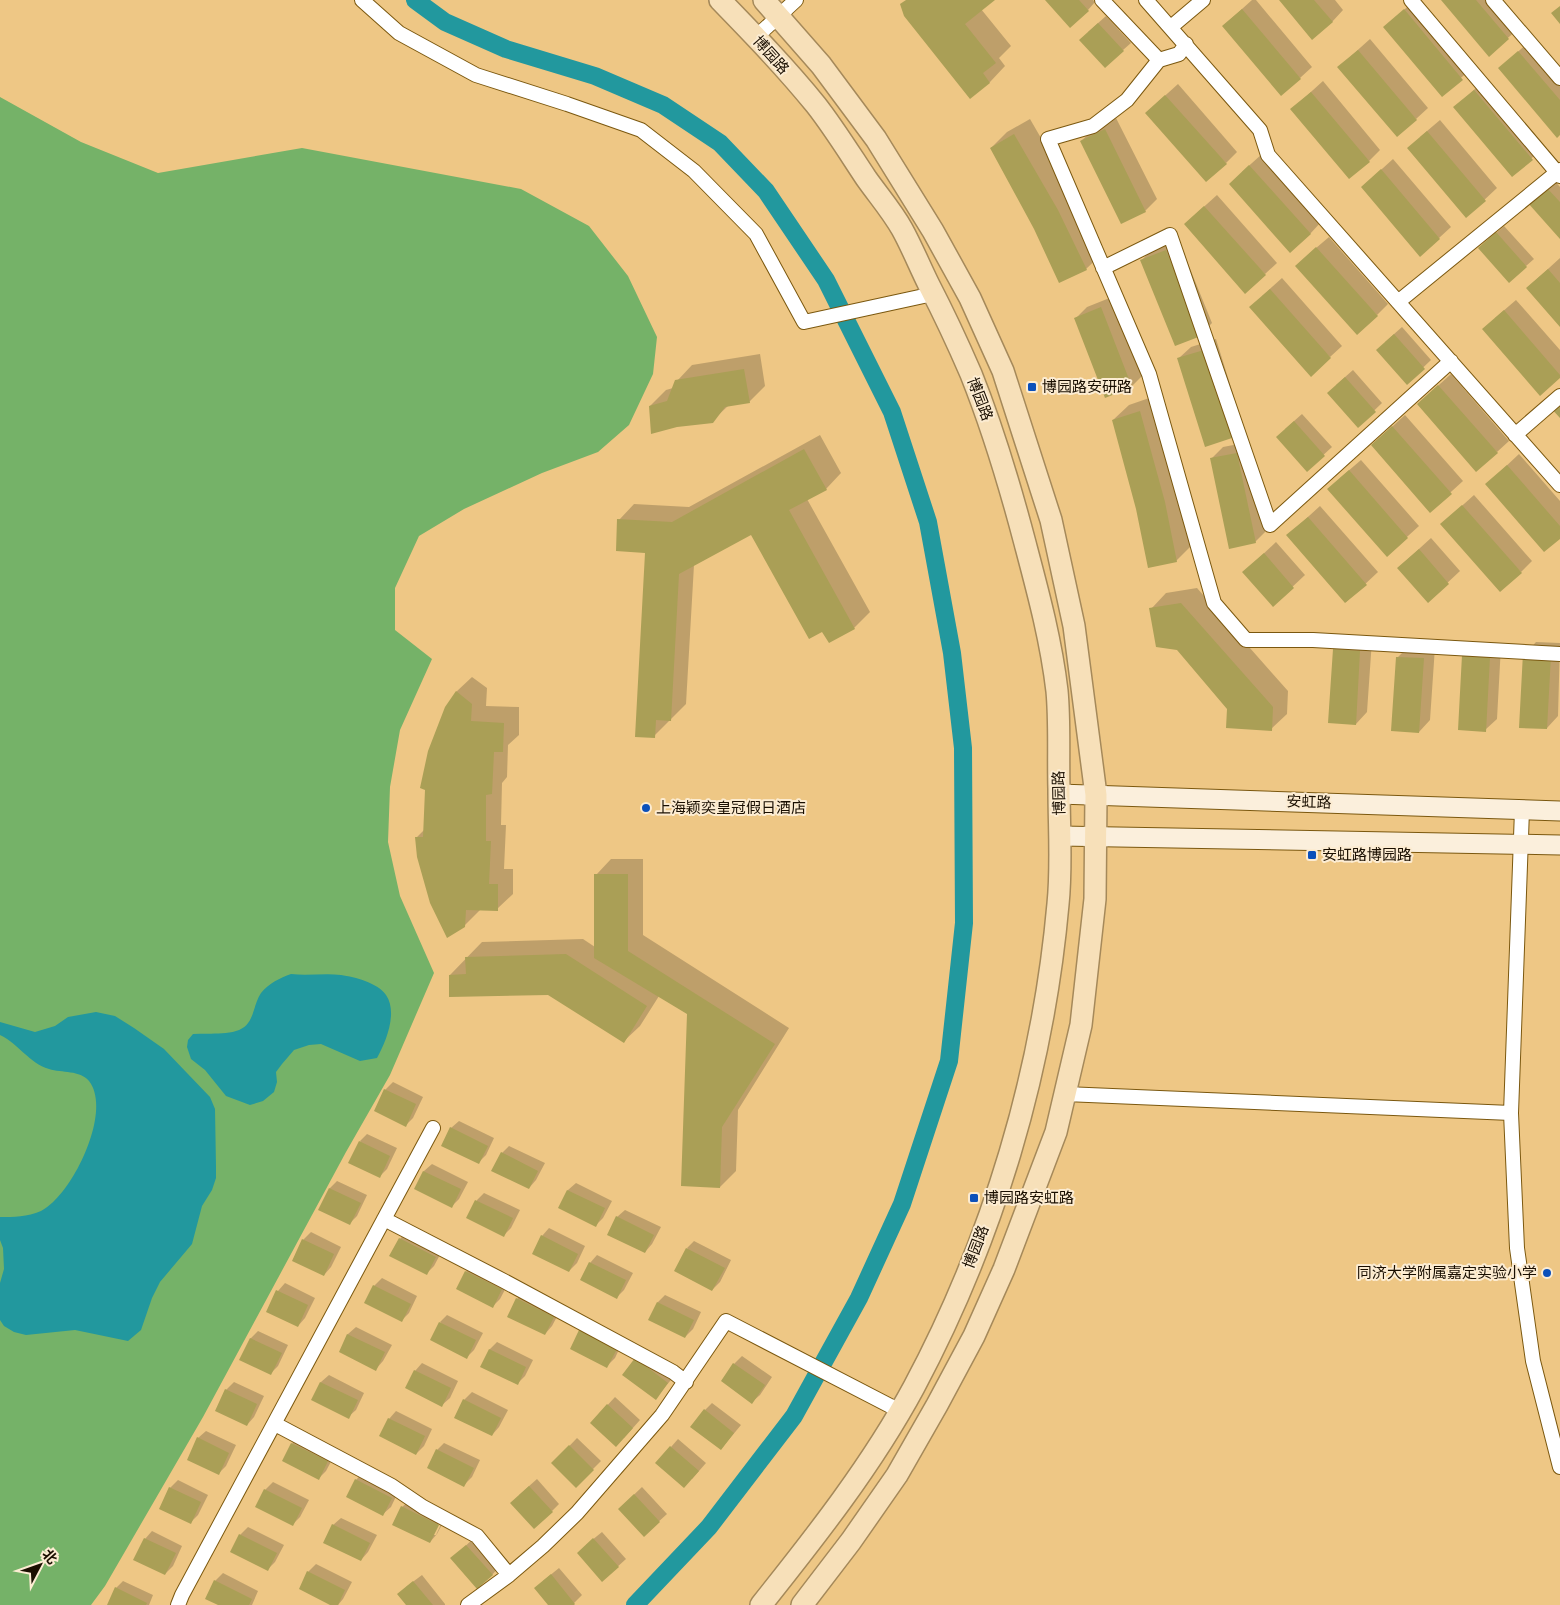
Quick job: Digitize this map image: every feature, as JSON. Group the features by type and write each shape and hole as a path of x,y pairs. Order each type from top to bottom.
{"main road":[{"name":"博园路","path":"720,0 818,108 901,228 971,375 1000,452 1046,620 1057,693 1061,836 1059,900 1051,970 1034,1066 1011,1150 976,1251 934,1344 900,1411 818,1533 760,1605"},
{"name":"博园路","path":"764,0 821,65 876,139 933,231 970,298 1003,371 1051,520 1074,626 1096,795 1095,899 1081,1025 1053,1141 1004,1269 974,1336 937,1406 897,1475 851,1541 802,1605"},
{"name":"安虹路","path":"1059,794 1560,811"},
{"path":"1061,836 1560,845"}],"street":[{"path":"362,0 399,33 476,75 641,130 694,171 756,234 804,322 934,294"},
{"path":"756,38 796,0"},
{"path":"1102,0 1159,60"},
{"path":"1146,0 1260,130 1268,154 1560,485"},
{"path":"1171,27 1203,0"},
{"path":"1398,302 1559,173 1411,0"},
{"path":"1493,0 1560,78"},
{"path":"1186,44 1179,54 1159,60 1127,100 1093,126 1048,139 1149,374 1214,603 1246,640 1313,640 1560,654"},
{"path":"1103,268 1170,235 1270,525 1451,361"},
{"path":"1515,434 1560,396"},
{"path":"1522,810 1511,1113 1517,1248 1533,1362 1560,1467"},
{"path":"1065,1094 1511,1113"},
{"path":"178,1605 434,1128"},
{"path":"384,1219 673,1372 686,1382"},
{"path":"468,1605 509,1575 577,1513 640,1442 686,1382 726,1321 900,1411"},
{"path":"274,1424 392,1486 423,1508 477,1536 509,1575"}],"green space":[{"path":"0,97 81,142 158,173 302,148 521,189 589,226 628,276 657,337 653,374 629,425 598,452 542,473 464,509 419,536 395,588 395,630 432,659 400,730 390,787 388,842 400,896 434,973 390,1075 346,1152 203,1417 105,1586 91,1605 0,1605"}],"water":[{"path":"291,974 335,974 366,981 378,987 386,995 389,1002 391,1018 387,1036 377,1058 360,1061 321,1044 309,1045 294,1050 282,1064 276,1072 277,1082 274,1092 263,1101 250,1105 226,1096 205,1070 191,1059 187,1047 188,1040 193,1034 226,1033 236,1031 247,1025 258,998 264,989 275,981"},
{"path":"96,1012 115,1016 164,1049 210,1097 215,1109 216,1178 212,1190 202,1206 192,1244 160,1282 152,1298 141,1330 128,1341 75,1330 26,1335 14,1332 4,1326 0,1320 0,1283 4,1269 3,1248 0,1240 0,1217 15,1217 41,1211 65,1189 86,1152 93,1131 96,1112 95,1095 89,1081 85,1077 42,1066 0,1035 0,1022 35,1032 55,1026 68,1017"}],"building":[{"path":"906,0 995,0 965,24 996,63 983,73 990,83 970,99 904,16 900,4"},
{"path":"1045,0 1079,0 1089,11 1070,28"},
{"path":"1279,0 1314,0 1333,22 1312,40"},
{"path":"1441,0 1476,0 1509,39 1489,57"},
{"path":"1560,6 1560,24 1551,13"},
{"path":"1242,9 1301,79 1281,96 1222,26"},
{"path":"1404,9 1463,80 1442,97 1383,27"},
{"path":"1098,23 1124,51 1105,68 1079,40"},
{"path":"1358,50 1417,120 1397,137 1337,67"},
{"path":"1518,51 1560,100 1560,135 1557,138 1498,68"},
{"path":"1474,90 1533,160 1512,177 1453,107"},
{"path":"1311,92 1370,162 1349,179 1290,109"},
{"path":"1165,95 1227,164 1206,182 1145,113"},
{"path":"1105,129 1146,212 1121,224 1080,141"},
{"path":"1427,131 1486,201 1466,218 1407,148"},
{"path":"1014,134 1058,210 1087,270 1059,283 1034,229 990,148"},
{"path":"1249,165 1311,234 1290,253 1229,184"},
{"path":"1381,169 1440,239 1420,257 1361,187"},
{"path":"1546,187 1560,202 1560,239 1528,203"},
{"path":"1204,206 1266,275 1245,294 1184,224"},
{"path":"1496,232 1527,267 1509,283 1478,248"},
{"path":"1316,247 1378,316 1357,335 1295,266"},
{"path":"1166,250 1201,336 1175,346 1140,260"},
{"path":"1548,269 1560,283 1560,327 1526,288"},
{"path":"1270,289 1331,358 1311,377 1249,307"},
{"path":"1101,307 1132,387 1105,398 1074,318"},
{"path":"1504,310 1560,375 1560,378 1540,396 1482,329"},
{"path":"1394,334 1425,369 1407,385 1376,350"},
{"path":"1204,350 1232,438 1205,447 1177,358"},
{"path":"744,369 750,403 725,407 713,423 677,427 651,434 649,406 667,401 675,380"},
{"path":"1345,377 1376,412 1358,428 1327,393"},
{"path":"1438,385 1498,453 1476,472 1417,404"},
{"path":"1560,398 1560,418 1550,407"},
{"path":"1140,411 1165,502 1177,562 1148,568 1136,509 1112,420"},
{"path":"1294,421 1325,456 1307,472 1276,437"},
{"path":"1392,426 1452,494 1430,513 1371,445"},
{"path":"804,449 827,490 789,510 855,629 829,643 822,632 809,639 751,535 679,574 671,721 656,720 655,738 635,737 645,553 616,551 617,519 672,522"},
{"path":"1237,453 1256,543 1229,549 1210,458"},
{"path":"1507,465 1560,526 1560,539 1544,552 1485,484"},
{"path":"1349,470 1408,538 1387,557 1327,489"},
{"path":"1462,505 1522,573 1500,592 1440,524"},
{"path":"1308,517 1367,585 1345,603 1286,535"},
{"path":"1419,549 1449,584 1428,603 1397,568"},
{"path":"1264,553 1294,588 1273,607 1242,572"},
{"path":"1181,603 1273,707 1272,731 1226,728 1227,709 1177,650 1156,647 1149,608"},
{"path":"1333,649 1360,651 1356,725 1328,723"},
{"path":"1523,653 1551,655 1547,729 1519,728"},
{"path":"1462,655 1490,657 1486,732 1458,730"},
{"path":"1396,657 1424,658 1419,733 1391,731"},
{"path":"456,691 472,704 471,721 504,723 503,752 494,752 492,794 486,795 486,841 491,841 489,884 498,884 498,911 466,910 465,927 447,938 430,903 417,857 415,837 423,837 425,790 420,788 428,751 445,707"},
{"path":"594,874 628,874 628,951 775,1044 722,1127 720,1188 681,1186 687,1014 594,958"},
{"path":"566,954 647,1006 624,1043 548,995 449,997 449,975 466,974 465,957"},
{"path":"384,1089 416,1104 406,1127 374,1111"},
{"path":"450,1127 488,1146 479,1164 441,1146"},
{"path":"359,1141 390,1156 380,1178 348,1163"},
{"path":"501,1152 538,1171 529,1189 491,1171"},
{"path":"423,1171 461,1189 452,1208 414,1189"},
{"path":"329,1188 361,1203 350,1225 318,1210"},
{"path":"567,1190 605,1208 596,1227 558,1208"},
{"path":"475,1200 513,1218 504,1237 466,1218"},
{"path":"616,1216 654,1235 645,1253 607,1235"},
{"path":"541,1235 578,1254 569,1272 532,1254"},
{"path":"399,1238 436,1257 427,1275 389,1256"},
{"path":"302,1239 334,1254 324,1276 292,1261"},
{"path":"686,1248 725,1268 712,1291 674,1271"},
{"path":"589,1262 626,1280 617,1299 580,1280"},
{"path":"465,1271 502,1289 493,1308 456,1289"},
{"path":"373,1285 411,1304 402,1322 364,1303"},
{"path":"276,1290 308,1305 298,1327 266,1312"},
{"path":"516,1298 554,1317 545,1335 507,1317"},
{"path":"657,1302 694,1320 685,1338 648,1320"},
{"path":"439,1322 476,1340 467,1359 430,1340"},
{"path":"579,1330 617,1349 607,1368 570,1349"},
{"path":"347,1334 385,1352 376,1371 339,1352"},
{"path":"250,1338 282,1353 271,1375 239,1360"},
{"path":"489,1349 526,1367 518,1385 480,1367"},
{"path":"635,1358 668,1383 656,1400 622,1375"},
{"path":"733,1363 765,1385 752,1404 721,1381"},
{"path":"414,1370 451,1388 442,1407 405,1388"},
{"path":"320,1382 358,1400 349,1419 311,1400"},
{"path":"225,1389 257,1404 247,1426 215,1411"},
{"path":"463,1399 501,1418 492,1436 454,1418"},
{"path":"607,1404 633,1428 616,1447 590,1423"},
{"path":"704,1409 734,1433 721,1450 690,1427"},
{"path":"388,1418 425,1436 416,1455 379,1436"},
{"path":"197,1437 229,1453 219,1475 187,1460"},
{"path":"291,1443 328,1461 319,1480 282,1461"},
{"path":"569,1445 594,1470 576,1488 551,1463"},
{"path":"670,1446 699,1471 684,1488 655,1463"},
{"path":"436,1449 474,1468 464,1487 427,1468"},
{"path":"355,1479 392,1498 383,1516 346,1497"},
{"path":"529,1486 553,1512 534,1529 510,1503"},
{"path":"169,1487 201,1502 191,1524 159,1509"},
{"path":"264,1489 302,1508 293,1526 255,1507"},
{"path":"634,1494 660,1522 644,1537 618,1509"},
{"path":"401,1506 439,1525 430,1543 392,1525"},
{"path":"332,1524 370,1543 361,1561 323,1543"},
{"path":"239,1534 277,1553 268,1571 230,1552"},
{"path":"144,1538 176,1553 165,1575 133,1560"},
{"path":"593,1538 619,1567 602,1582 577,1553"},
{"path":"466,1545 493,1575 477,1589 450,1558"},
{"path":"307,1571 345,1590 338,1605 330,1605 299,1589"},
{"path":"551,1574 574,1605 548,1605 534,1588"},
{"path":"214,1580 252,1599 249,1605 218,1605 205,1599"},
{"path":"413,1581 433,1605 406,1605 397,1594"},
{"path":"115,1587 147,1603 146,1605 107,1605"}],"waterway":[{"path":"415,0 445,22 506,49 595,76 663,105 720,143 766,191 826,280 892,412 928,522 952,653 963,748 964,923 949,1061 902,1204 859,1298 794,1416 709,1527 635,1605"}],"place":[{"name":"博园路安研路","path":"1032,387"},
{"name":"上海颖奕皇冠假日酒店","path":"646,808"},
{"name":"安虹路博园路","path":"1312,855"},
{"name":"博园路安虹路","path":"974,1198"},
{"name":"同济大学附属嘉定实验小学","path":"1547,1273"}]}
